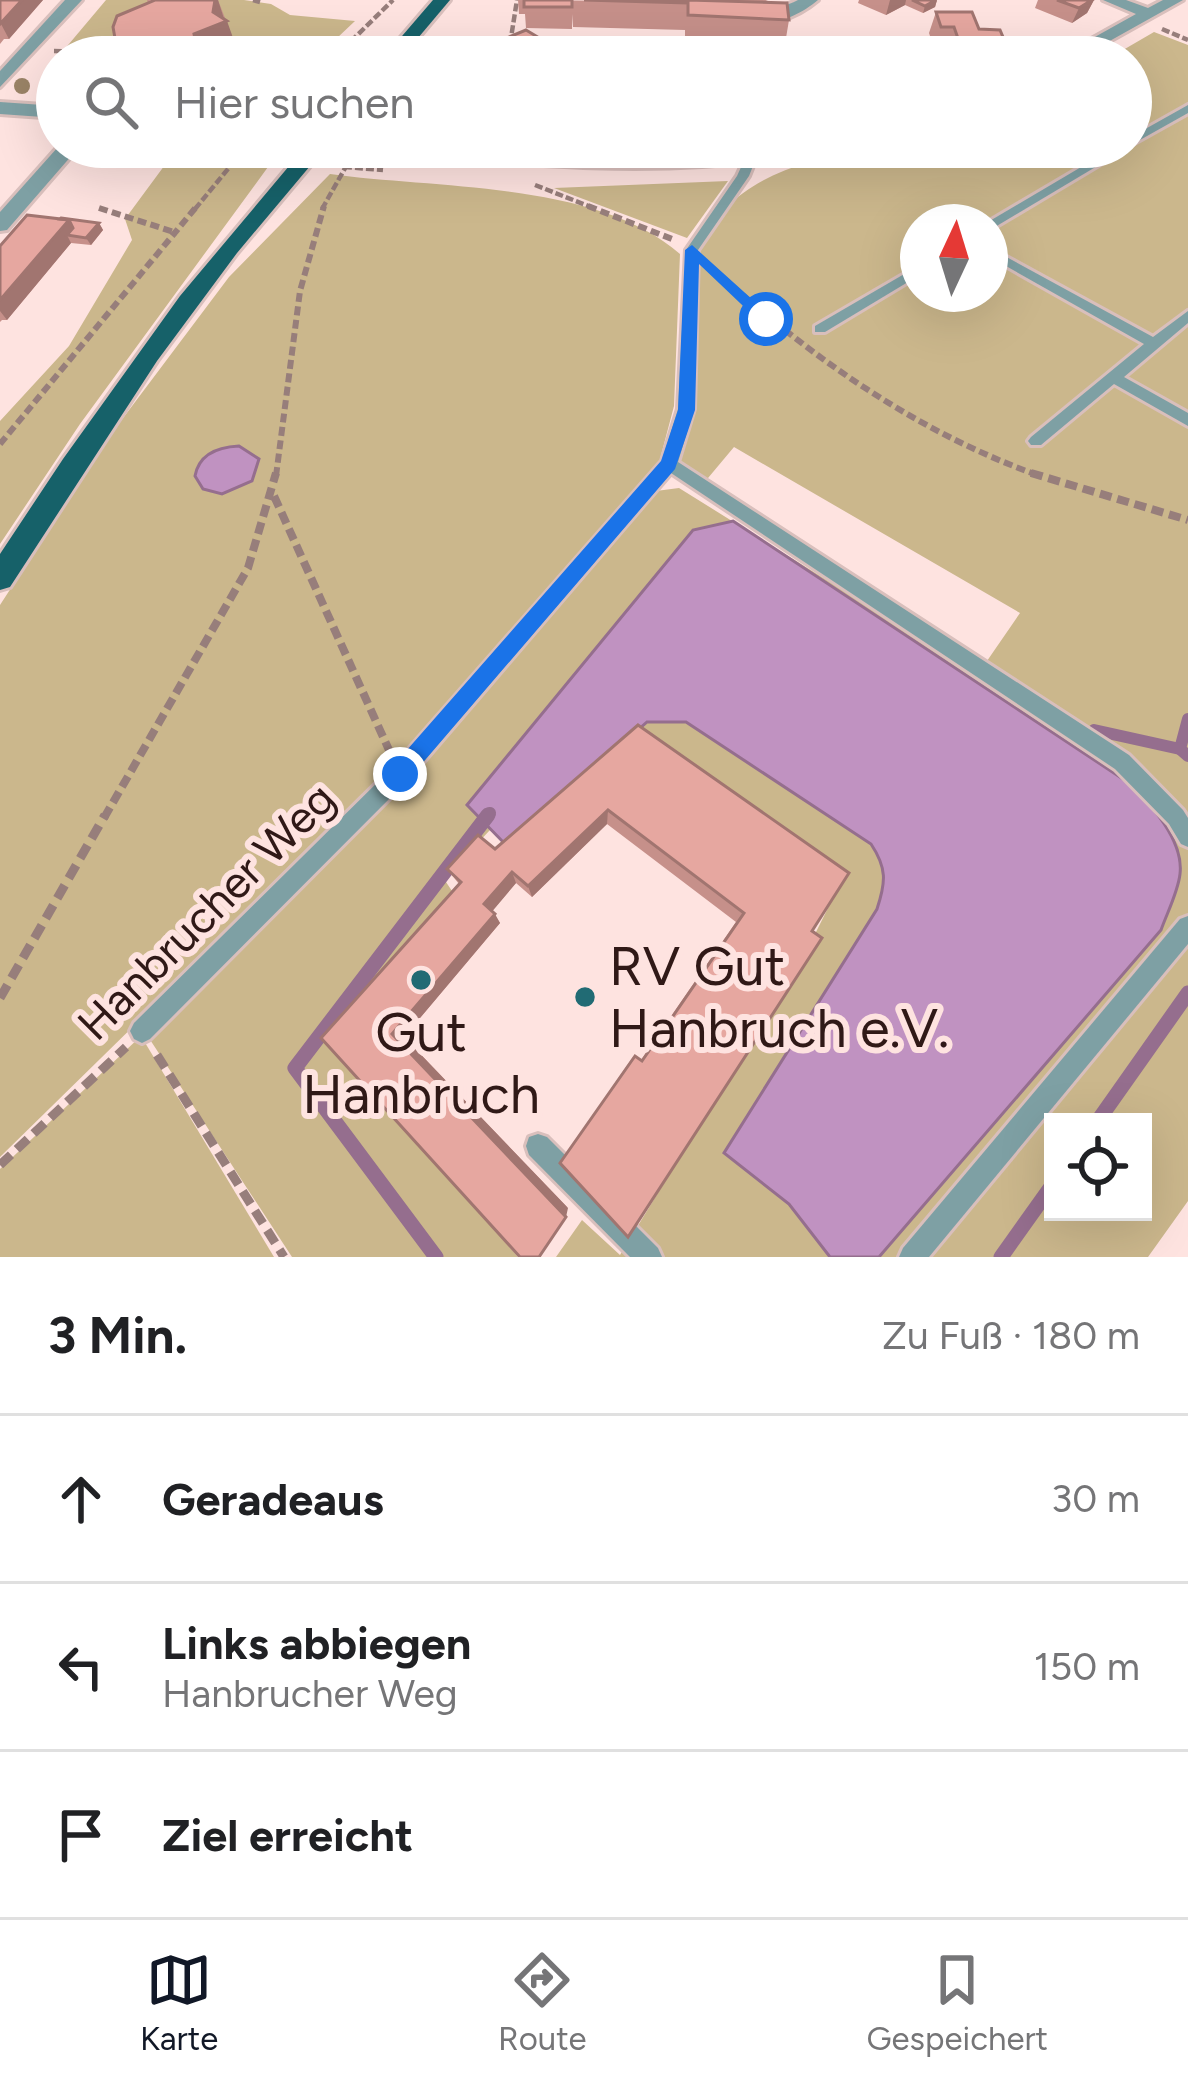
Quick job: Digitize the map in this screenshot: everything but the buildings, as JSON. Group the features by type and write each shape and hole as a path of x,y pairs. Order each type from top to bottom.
{"main road":[{"path":"411,36 442,0"},
{"path":"0,578 90,437 250,223 298,168"}],"street":[{"path":"42,36 74,0"},
{"path":"730,16 782,16 810,0"},
{"path":"1111,0 1147,13"},
{"path":"1106,36 1175,0"},
{"path":"0,82 36,42"},
{"path":"0,108 36,111"},
{"path":"0,119 36,122"},
{"path":"0,225 50,168"}],"lane":[{"path":"1152,129 1188,108"},
{"path":"692,250 746,168"},
{"path":"1008,215 1088,168"},
{"name":"Hanbrucher Weg","path":"142,1031 400,774 669,464 686,410 692,250"},
{"path":"1008,262 1153,343"},
{"path":"820,329 900,281"},
{"path":"1036,441 1188,316"},
{"path":"1113,377 1188,420"},
{"path":"669,464 1121,762 1176,817 1188,837"},
{"path":"912,1257 1188,927"},
{"path":"538,1146 649,1257"}],"path":[{"path":"356,36 393,0"},
{"path":"508,36 517,0"},
{"path":"28,51 36,51"},
{"path":"0,444 229,168"},
{"path":"0,998 248,568 273,495 300,292 320,213 345,168"},
{"path":"529,183 692,250 766,319 895,406 1002,461 1188,520"},
{"path":"99,208 177,233"},
{"path":"273,495 400,774"},
{"path":"142,1031 284,1257"},
{"name":"Hanbrucher Weg","path":"0,1165 142,1031"}],"shaded area":[{"path":"106,0 244,0 271,4 290,15 355,21 339,36 76,36"},
{"path":"1154,32 1188,45 1188,1201 1148,1257 879,1257 1161,930 1181,871 1129,783 748,531 978,674 1020,613 734,447 703,484 676,465 692,376 699,256 729,205 773,176 796,168 1152,168 1152,36 1147,36"},
{"path":"163,168 267,168 80,424 0,544 0,421 69,346 132,240 125,219"},
{"path":"330,174 561,201 645,230 680,254 674,406 659,463 400,765 0,1157 0,605 111,434 229,277"},
{"path":"728,181 687,238 554,188"},
{"path":"239,446 259,459 252,481 222,494 203,489 195,476 205,457"},
{"path":"679,488 732,521 693,530 467,804 507,846 490,830 444,879 452,891 329,1038 518,1257 292,1257 145,1032 507,657 656,491"},
{"path":"733,521 1129,783 1164,824 1180,861 1177,888 1161,930 879,1257 830,1257 789,1204 724,1153 877,909 883,875 871,844 686,722 647,722 507,846 467,805 693,530"},
{"path":"675,719 871,844 880,860 883,883 877,909 724,1152 789,1204 830,1257 556,1257 582,1220 620,1255 809,946 841,882 635,732 647,722"},
{"path":"141,1036 274,1257 0,1257 0,1169"}],"waterway":[{"path":"1180,749 1188,719"},
{"path":"1094,730 1180,749"},
{"path":"1180,749 1188,756"},
{"path":"486,818 490,813"},
{"path":"436,1257 295,1068 488,815"},
{"path":"1103,1113 1188,993"},
{"path":"1001,1257 1044,1197"}],"place":[{"name":"Gut Hanbruch","path":"421,980"},
{"name":"RV Gut Hanbruch e.V.","path":"585,997"}],"route":[{"path":"400,774 669,464 686,410 692,250 766,319"}]}
